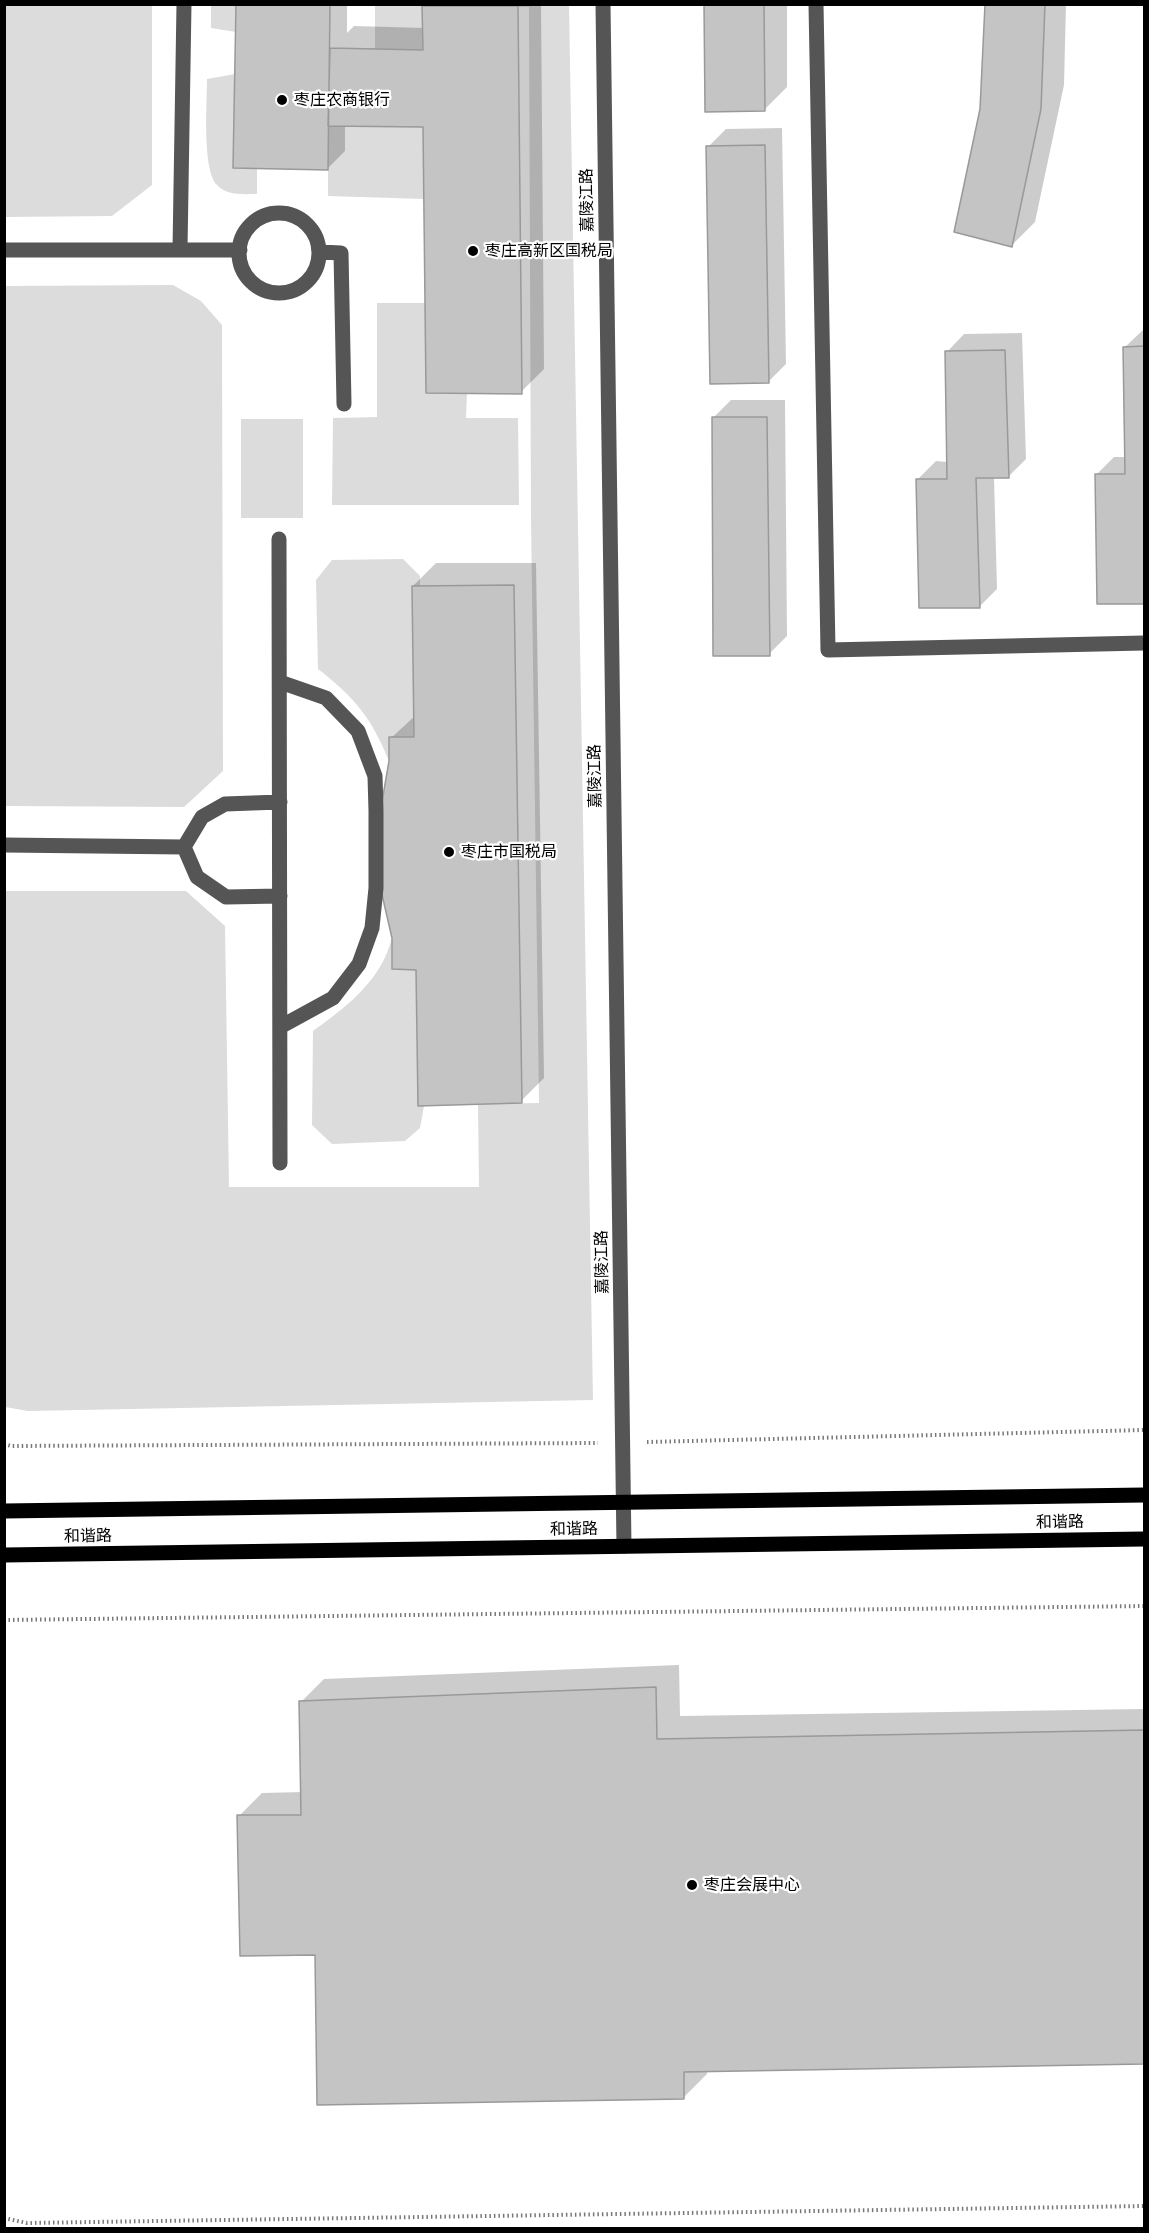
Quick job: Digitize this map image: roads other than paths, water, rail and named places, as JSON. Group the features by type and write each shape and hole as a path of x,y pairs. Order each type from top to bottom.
{"main road":[{"name":"和谐路","path":"4,1511 1144,1495"},
{"name":"和谐路","path":"4,1555 1144,1539"}],"street":[{"path":"180,249 184,4"},
{"name":"嘉陵江路","path":"603,4 624,1546"},
{"path":"816,4 828,650 1144,643"},
{"path":"273,214 287,214 300,219 310,227 317,239 320,252 318,265 303,286 291,292 279,293 266,291 255,285 246,275 240,263 240,250 243,237 250,225 273,214"},
{"path":"4,250 240,250"},
{"path":"320,252 341,253 344,404"},
{"path":"279,538 280,1163"},
{"path":"280,682 326,698 358,731 375,776 376,811 376,888 372,928 359,964 333,998 280,1027"},
{"path":"184,847 202,817 225,804 280,802"},
{"path":"4,845 184,847"},
{"path":"184,847 197,877 226,897 280,896"}],"place":[{"name":"枣庄农商银行","path":"282,100"},
{"name":"枣庄高新区国税局","path":"473,251"},
{"name":"枣庄市国税局","path":"449,852"},
{"name":"枣庄会展中心","path":"692,1885"}]}
